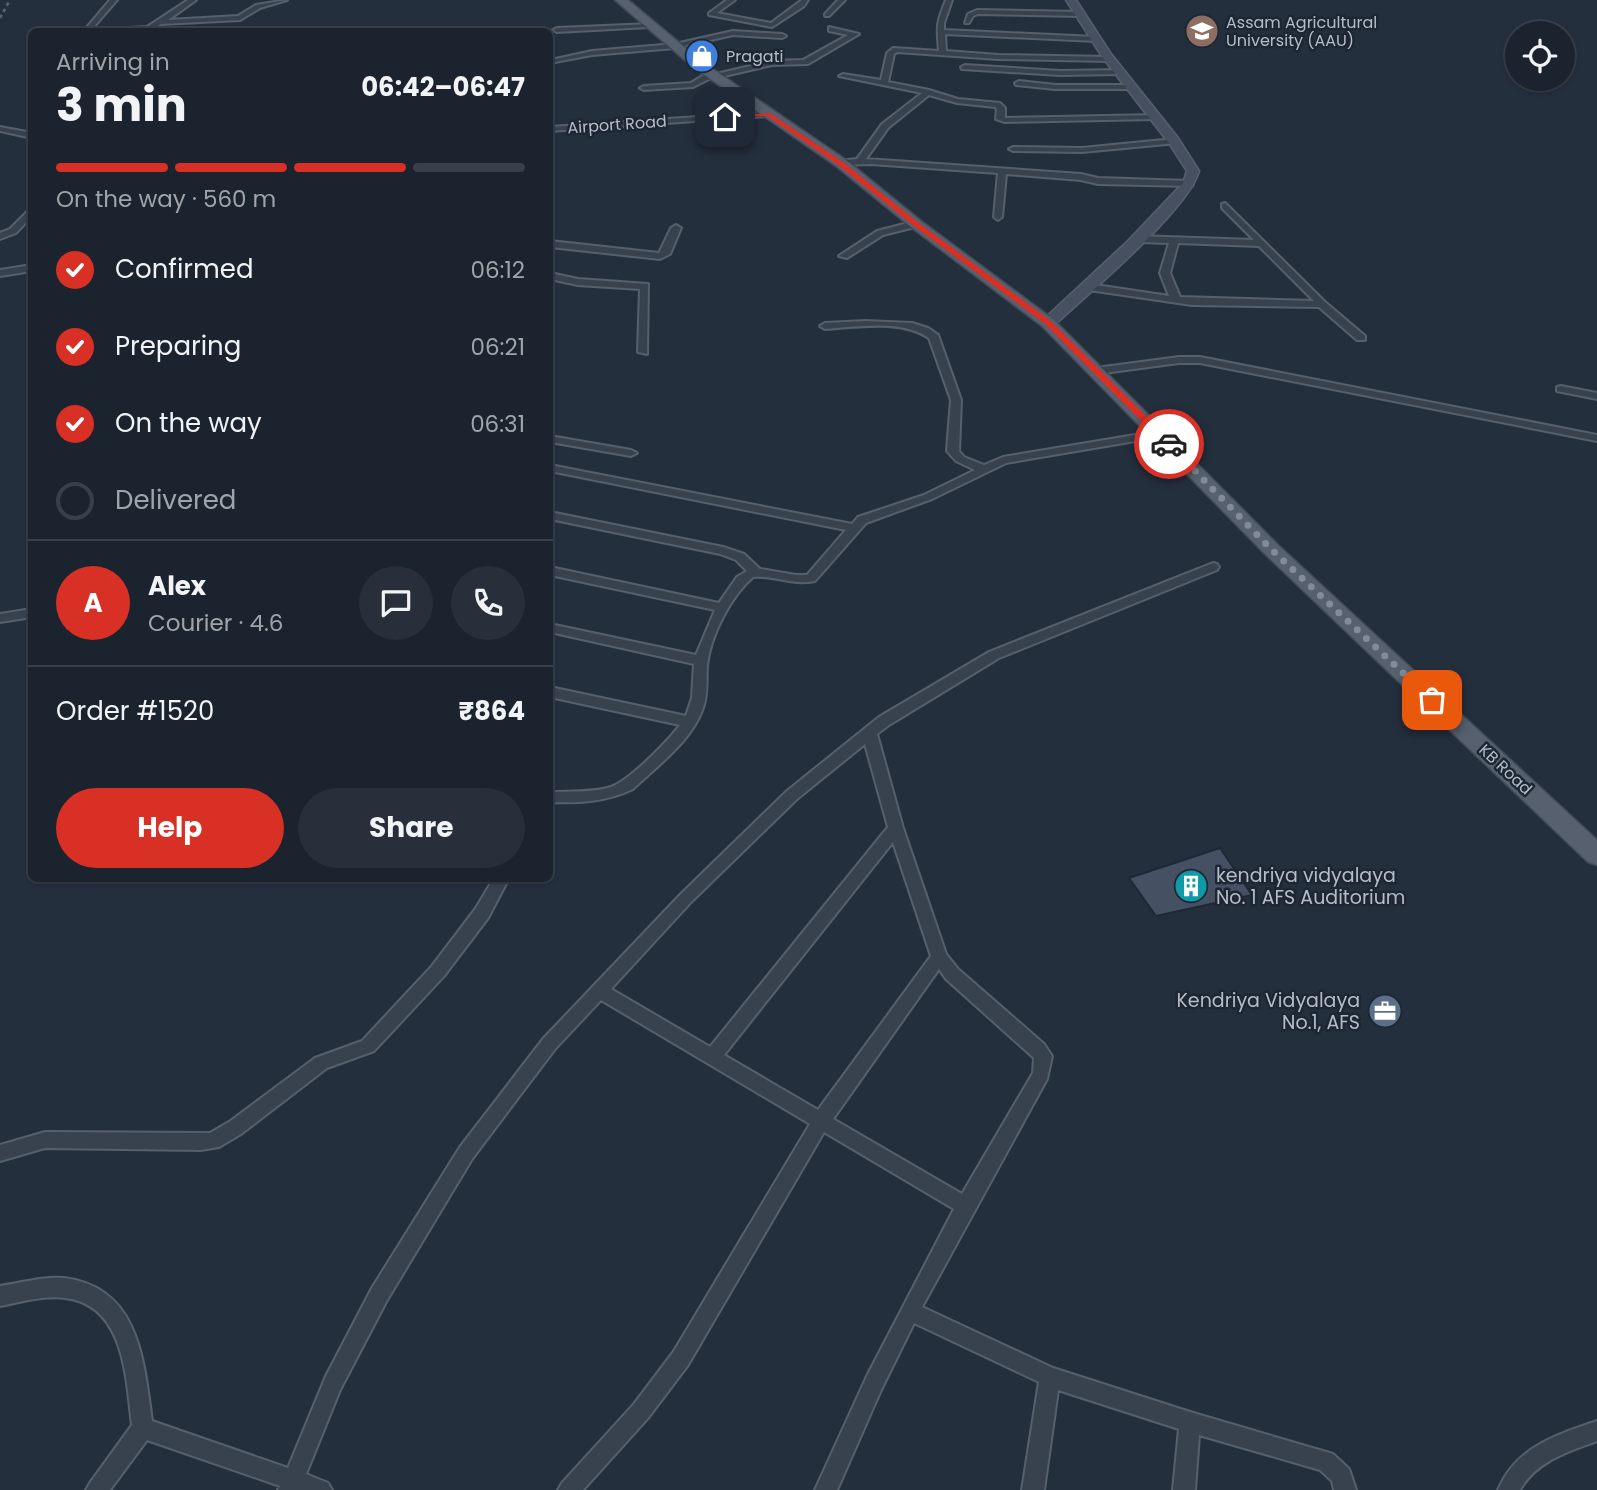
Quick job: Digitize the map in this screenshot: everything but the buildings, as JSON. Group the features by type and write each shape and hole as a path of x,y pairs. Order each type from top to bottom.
{"main road":[{"name":"KB Road","path":"621,0 675,46 841,163 916,224 1048,323 1271,549 1597,855"},
{"path":"1048,323 1138,239 1188,184 1192,176 1191,166 1174,141 1110,59 1071,0"}],"street":[{"path":"90,28 114,0"},
{"path":"149,28 193,0"},
{"path":"162,22 240,19 258,6 284,0"},
{"path":"732,0 711,14 772,25 802,5 805,0"},
{"path":"827,15 842,0"},
{"path":"943,53 939,32 949,0"},
{"path":"967,22 970,16 978,12 1080,15"},
{"path":"557,30 649,25"},
{"path":"644,88 693,85 714,75 765,64 805,62 855,34 832,29"},
{"path":"939,32 1096,39"},
{"path":"555,60 592,52 675,46 733,33 782,36"},
{"path":"884,84 894,51 1110,59"},
{"path":"965,67 1060,73 1121,72"},
{"path":"843,76 929,92 957,101 998,105 1001,108 1000,119 1005,120 1156,117"},
{"path":"1019,83 1055,88 1132,87"},
{"path":"860,161 885,126 929,92"},
{"name":"Airport Road","path":"553,129 768,114"},
{"path":"0,130 28,135"},
{"path":"1013,149 1082,150 1174,141"},
{"path":"841,163 860,161 1081,177 1098,181 1188,184"},
{"path":"998,217 1002,172"},
{"path":"1225,206 1322,304 1361,338"},
{"path":"13,231 28,214"},
{"path":"844,256 880,233 916,224"},
{"path":"553,244 660,256 665,254 676,228"},
{"path":"0,236 28,229"},
{"path":"1138,239 1261,243"},
{"path":"1174,240 1166,273 1176,300"},
{"path":"0,273 28,269"},
{"path":"553,277 578,282 645,286 643,352"},
{"path":"1088,287 1212,304 1322,304"},
{"path":"825,326 898,325 929,333 934,337 954,391 956,406 953,451 960,459 983,469"},
{"path":"1096,371 1179,360 1200,360 1597,438"},
{"path":"1561,389 1597,396"},
{"path":"553,516 723,551 740,557 756,572 800,580 811,578 862,520 928,497 1003,460 1159,434"},
{"path":"553,440 631,453"},
{"path":"553,469 853,528"},
{"path":"290,1485 333,1383 400,1257 494,1115 549,1044 598,990 750,835 792,794 869,732 994,655 1213,567"},
{"path":"553,572 724,608"},
{"path":"553,797 598,795 619,790 664,750 696,710 701,661 708,638 744,577 756,572"},
{"path":"0,618 28,614"},
{"path":"553,629 701,661"},
{"path":"553,693 689,722"},
{"path":"826,1490 866,1398 964,1205 1041,1074 1043,1056 952,974 939,957 896,828 869,732"},
{"path":"712,1056 896,828"},
{"path":"0,1153 45,1140 201,1142 222,1136 311,1069 368,1046 438,971 482,913 500,882"},
{"path":"569,1490 641,1410 681,1358 821,1121 939,957"},
{"path":"598,990 964,1205"},
{"path":"0,1296 64,1288 88,1293 109,1305 124,1327 132,1355 143,1428 97,1490"},
{"path":"910,1311 1050,1377 1190,1422 1325,1461 1339,1471 1345,1490"},
{"path":"1033,1490 1050,1377"},
{"path":"1184,1490 1190,1422"},
{"path":"143,1428 290,1485 321,1490"},
{"path":"1509,1490 1521,1470 1534,1456 1597,1431"}],"railway":[{"path":"0,18 10,0"}],"way so far":[{"path":"1169,444 1271,549 1432,700"}],"place":[{"name":"Assam Agricultural University (AAU)","path":"1202,31"},
{"name":"Pragati","path":"702,56"},
{"name":"kendriya vidyalaya No. 1 AFS Auditorium","path":"1191,886"},
{"name":"Kendriya Vidyalaya No.1, AFS","path":"1385,1011"}],"route":[{"path":"725,117 768,114 841,163 916,224 1048,323 1169,444"}]}
